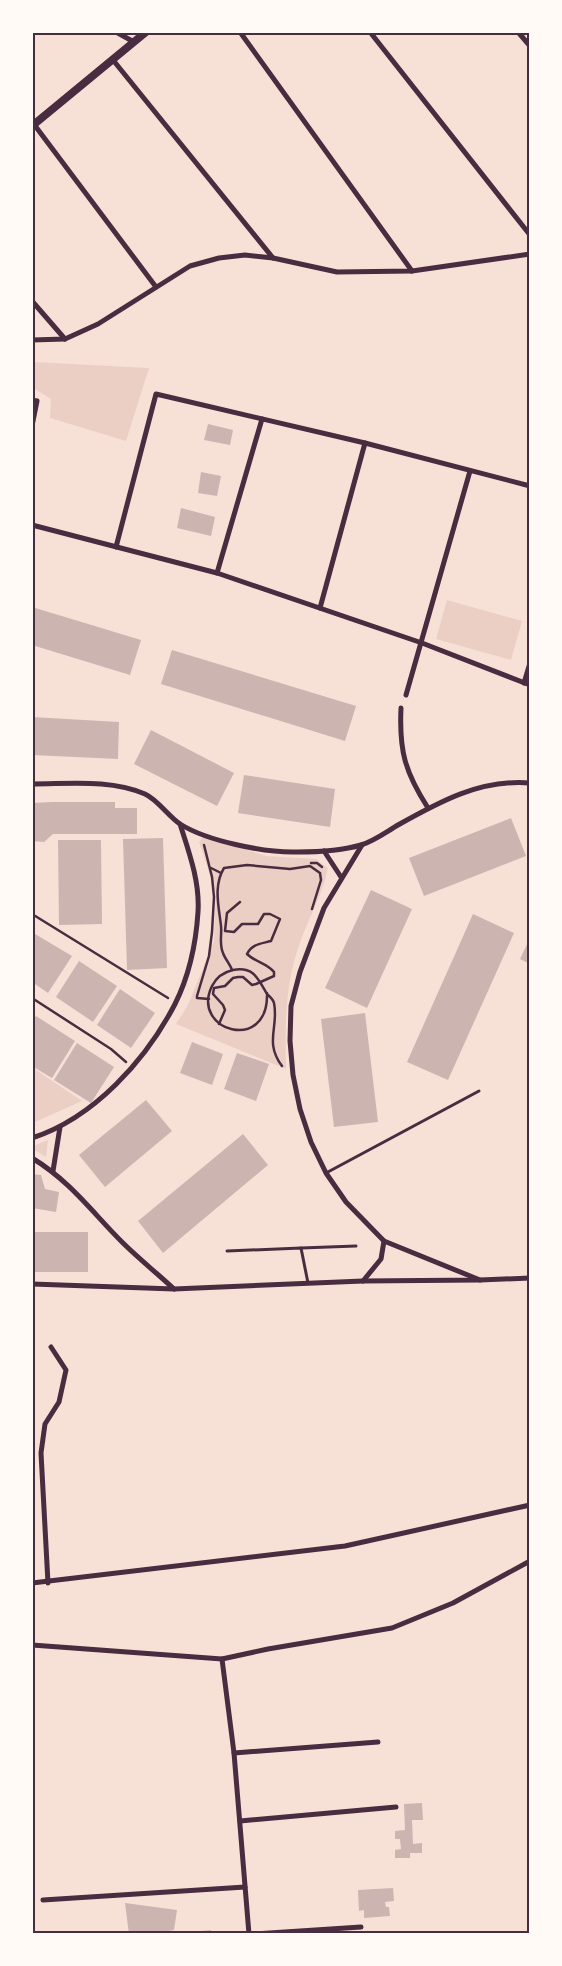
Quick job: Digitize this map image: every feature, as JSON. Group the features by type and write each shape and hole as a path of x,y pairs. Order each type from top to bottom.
{"street":[{"path":"116,32 134,42"},
{"path":"146,32 33,125 156,287"},
{"path":"240,32 412,271"},
{"path":"370,32 530,235"},
{"path":"518,32 530,46"},
{"path":"113,60 273,258"},
{"path":"32,340 65,339 98,324 190,266 219,258 245,255 273,258 337,272 412,271 530,254"},
{"path":"32,301 65,339"},
{"path":"116,547 156,394 365,443 530,486"},
{"path":"32,400 37,401 32,426"},
{"path":"217,573 262,419"},
{"path":"320,608 365,443"},
{"path":"406,695 470,471"},
{"path":"32,525 217,573 422,643 527,684 530,663"},
{"path":"401,708 400,735 404,761 414,786 428,808"},
{"path":"32,784 106,784 146,794 180,824 208,836 246,846 294,852 324,851 362,845 428,808 461,793 481,787 530,783"},
{"path":"32,1138 60,1127 87,1110 104,1096 132,1066 155,1037 176,1003 192,959 198,911 194,869 180,824"},
{"path":"362,845 324,908 300,972 293,997 290,1040 293,1075 302,1117 311,1142 326,1173 346,1202 384,1241 480,1280"},
{"path":"324,851 341,877"},
{"path":"53,1171 60,1127"},
{"path":"32,1158 53,1171 123,1243 174,1289"},
{"path":"362,1281 381,1259 384,1241"},
{"path":"32,1284 174,1289 362,1281 530,1278"},
{"path":"48,1583 41,1453 45,1424 59,1402 66,1370 51,1347"},
{"path":"32,1583 48,1583 345,1546 530,1506"},
{"path":"32,1645 222,1659 268,1649 392,1628 453,1603 530,1561"},
{"path":"222,1659 234,1753 249,1934"},
{"path":"234,1753 378,1742"},
{"path":"240,1821 396,1807"},
{"path":"43,1900 245,1887"},
{"path":"254,1934 361,1927"}],"lane":[{"path":"326,1173 479,1091"},
{"path":"226,1251 356,1246"},
{"path":"301,1248 308,1283"}],"path":[{"path":"205,843 204,847 210,868 214,897 210,956 197,998 209,999"},
{"path":"302,862 317,863 323,868"},
{"path":"232,970 222,953 220,940 218,886 224,868 247,865 290,869 310,866 320,873 321,880 312,908 313,914"},
{"path":"210,868 221,873"},
{"path":"219,1024 225,1010 223,1004 213,994 214,988 226,986 233,978 243,977 252,984 262,982 274,976 274,972 267,965 258,962 247,954 254,945 270,941 280,919 270,914 264,914 258,924 242,924 234,932 224,930 227,913 240,902"},
{"path":"32,914 176,1003"},
{"path":"267,993 267,1004 264,1014 258,1022 249,1028 239,1030 228,1029 219,1024 212,1016 209,999 211,988 216,980 232,970 250,972 262,982 267,993 274,1001 273,1049 280,1064 293,1075"},
{"path":"32,998 111,1049 132,1066"}],"shaded area":[{"path":"34,362 149,368 126,441 50,418 51,399 33,388"},
{"path":"447,600 522,621 511,660 436,639"},
{"path":"204,836 266,856 316,859 328,868 320,895 301,940 292,972 286,1019 286,1069 176,1024 188,1005 214,941 216,893 199,842"},
{"path":"33,1068 82,1101 33,1123"},
{"path":"48,1140 46,1157 33,1149 33,1146"}],"building":[{"path":"208,424 233,430 230,445 204,440"},
{"path":"201,472 221,476 217,496 198,493"},
{"path":"181,508 215,517 211,536 177,528"},
{"path":"32,607 141,640 130,675 32,645"},
{"path":"172,650 356,706 345,741 161,684"},
{"path":"32,717 119,722 118,759 32,755"},
{"path":"151,730 234,773 217,806 134,764"},
{"path":"244,775 335,789 330,827 238,813"},
{"path":"115,802 115,808 137,808 137,834 53,834 44,842 32,841 32,803"},
{"path":"511,818 526,856 424,896 409,858"},
{"path":"163,838 167,968 127,970 123,839"},
{"path":"58,840 101,840 102,924 59,925"},
{"path":"371,890 412,909 367,1008 325,988"},
{"path":"473,914 514,933 448,1080 407,1062"},
{"path":"35,934 72,956 48,993 32,982 32,937"},
{"path":"530,938 530,964 520,959"},
{"path":"79,961 117,986 93,1022 56,997"},
{"path":"120,989 155,1013 131,1048 97,1025"},
{"path":"365,1013 378,1122 334,1127 321,1019"},
{"path":"36,1016 75,1041 52,1078 32,1066 32,1021"},
{"path":"192,1042 223,1054 212,1085 180,1073"},
{"path":"77,1043 114,1067 91,1103 54,1080"},
{"path":"237,1053 269,1064 256,1101 224,1089"},
{"path":"146,1100 172,1131 105,1187 79,1155"},
{"path":"243,1134 268,1165 163,1253 138,1221"},
{"path":"32,1174 41,1175 45,1189 59,1192 56,1212 32,1208"},
{"path":"32,1232 88,1232 88,1272 32,1272"},
{"path":"422,1803 423,1820 412,1820 413,1844 422,1843 422,1853 410,1853 410,1858 395,1858 395,1850 401,1849 400,1839 395,1839 395,1831 405,1830 404,1804"},
{"path":"393,1888 394,1901 385,1902 386,1907 389,1907 390,1916 364,1918 364,1910 359,1911 358,1890"},
{"path":"125,1903 177,1910 174,1930 154,1934 129,1934"},
{"path":"211,1930 212,1934 191,1934 191,1932"}]}
